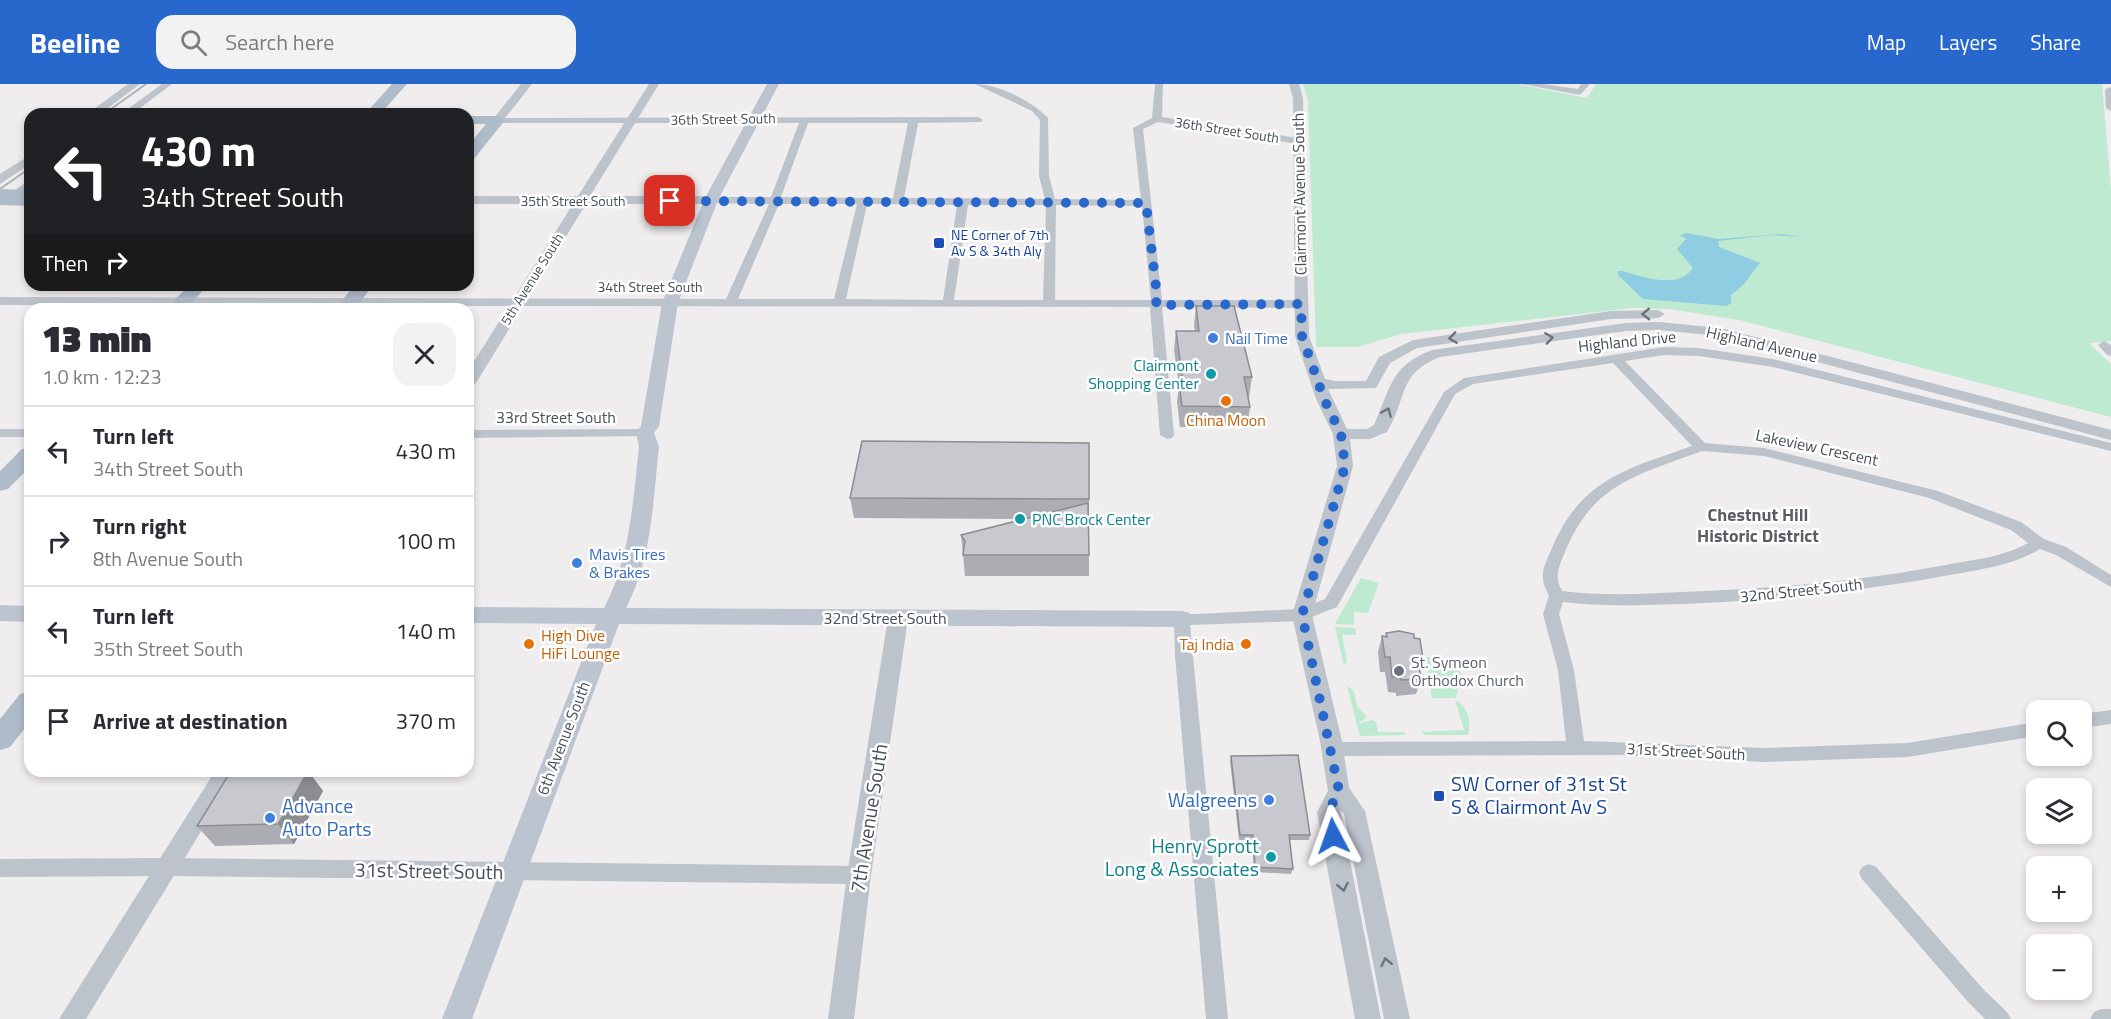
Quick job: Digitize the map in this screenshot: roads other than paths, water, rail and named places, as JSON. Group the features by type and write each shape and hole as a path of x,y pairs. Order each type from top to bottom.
{"main road":[{"path":"378,108 400,84"},
{"name":"6th Avenue South","path":"457,1019 610,617 623,596 636,551 650,447 645,433 650,426 670,303 711,200 752,119 773,84"},
{"name":"36th Street South","path":"474,120 498,120"},
{"path":"474,149 498,120"},
{"path":"0,198 24,198"},
{"path":"181,303 193,291"},
{"path":"350,303 359,291"},
{"path":"0,484 24,460"},
{"path":"0,614 24,614"},
{"name":"32nd Street South","path":"474,615 1182,619"},
{"path":"0,739 24,709"}],"street":[{"path":"101,108 135,84"},
{"path":"134,108 168,84"},
{"path":"498,120 527,84"},
{"name":"5th Avenue South","path":"474,373 654,84"},
{"path":"979,84 1035,110 1045,120 1044,176 1052,202 1049,303"},
{"path":"1159,84 1157,119 1138,128 1157,295 1167,435"},
{"name":"Clairmont Avenue South","path":"1294,84 1298,98 1302,336 1324,399 1341,434 1345,466 1302,615 1339,791 1354,811 1398,1019"},
{"path":"1525,84 1570,93 1580,92 1586,84"},
{"path":"2109,90 2111,108"},
{"path":"731,302 776,201 805,119"},
{"name":"36th Street South","path":"1157,119 1298,141"},
{"name":"36th Street South","path":"498,120 978,120"},
{"path":"898,201 914,126 912,120"},
{"path":"0,180 24,163"},
{"path":"0,204 24,187"},
{"name":"35th Street South","path":"474,200 1146,203"},
{"path":"839,303 863,201"},
{"path":"948,304 963,202"},
{"name":"34th Street South","path":"0,301 96,303"},
{"path":"0,313 14,301"},
{"name":"34th Street South","path":"461,303 1301,304"},
{"name":"Highland Avenue","path":"1371,384 1384,360 1413,344 1611,315 1661,314 1750,329 2111,424"},
{"name":"Highland Avenue","path":"1341,434 1370,434 1381,428 1405,371 1416,362 1437,353 1626,327 1659,326 1721,332 2111,435"},
{"name":"Highland Drive","path":"1302,615 1331,603 1450,392 1469,381 1664,351 1741,356 2111,447"},
{"path":"1615,357 1701,447"},
{"path":"1319,382 1336,386 1371,384"},
{"path":"1324,399 1354,395 1371,384"},
{"path":"0,433 24,433"},
{"name":"33rd Street South","path":"474,434 645,433"},
{"name":"Lakeview Crescent","path":"1576,748 1566,670 1551,614 1557,596 1550,583 1550,570 1568,527 1583,506 1600,490 1635,471 1701,447 1764,452 1933,494 2016,526 2039,543 2071,556 2111,582"},
{"name":"32nd Street South","path":"1557,596 1590,601 1736,597 1816,590 1898,580 1962,567 2024,553 2039,543"},
{"name":"32nd Street South","path":"1182,619 1302,615"},
{"name":"7th Avenue South","path":"842,1019 859,875 898,618"},
{"path":"1182,619 1184,666 1216,1019"},
{"path":"2092,720 2111,717"},
{"name":"31st Street South","path":"1332,749 1576,748 1765,755 1907,750 2026,731"},
{"path":"72,1019 222,777"},
{"name":"Clairmont Avenue South","path":"1339,791 1328,812 1368,1019"},
{"name":"31st Street South","path":"0,868 166,867 859,875"},
{"path":"1869,873 1976,996 2000,1019"},
{"path":"2101,1019 2111,1019"}],"water":[{"path":"1687,233 1719,239 1781,234 1801,237 1771,235 1718,241 1719,247 1760,263 1743,285 1731,295 1731,303 1727,306 1643,299 1618,275 1618,271 1623,271 1660,280 1670,280 1687,275 1693,268 1677,249 1686,239 1680,235"}],"railway":[{"path":"112,108 146,84"},
{"path":"0,189 24,172"}],"place":[{"name":"NE Corner of 7th Av S & 34th Aly","path":"939,243"},
{"name":"Nail Time","path":"1213,338"},
{"name":"Clairmont Shopping Center","path":"1211,374"},
{"name":"China Moon","path":"1226,401"},
{"name":"PNC Brock Center","path":"1020,519"},
{"name":"Mavis Tires & Brakes","path":"577,563"},
{"name":"High Dive HiFi Lounge","path":"529,644"},
{"name":"Taj India","path":"1246,644"},
{"name":"St. Symeon Orthodox Church","path":"1399,671"},
{"name":"SW Corner of 31st St S & Clairmont Av S","path":"1439,796"},
{"name":"Walgreens","path":"1269,800"},
{"name":"Advance Auto Parts","path":"270,818"},
{"name":"Henry Sprott Long & Associates","path":"1271,857"}],"district":[{"name":"Chestnut Hill Historic District","path":"1758,525"}]}
